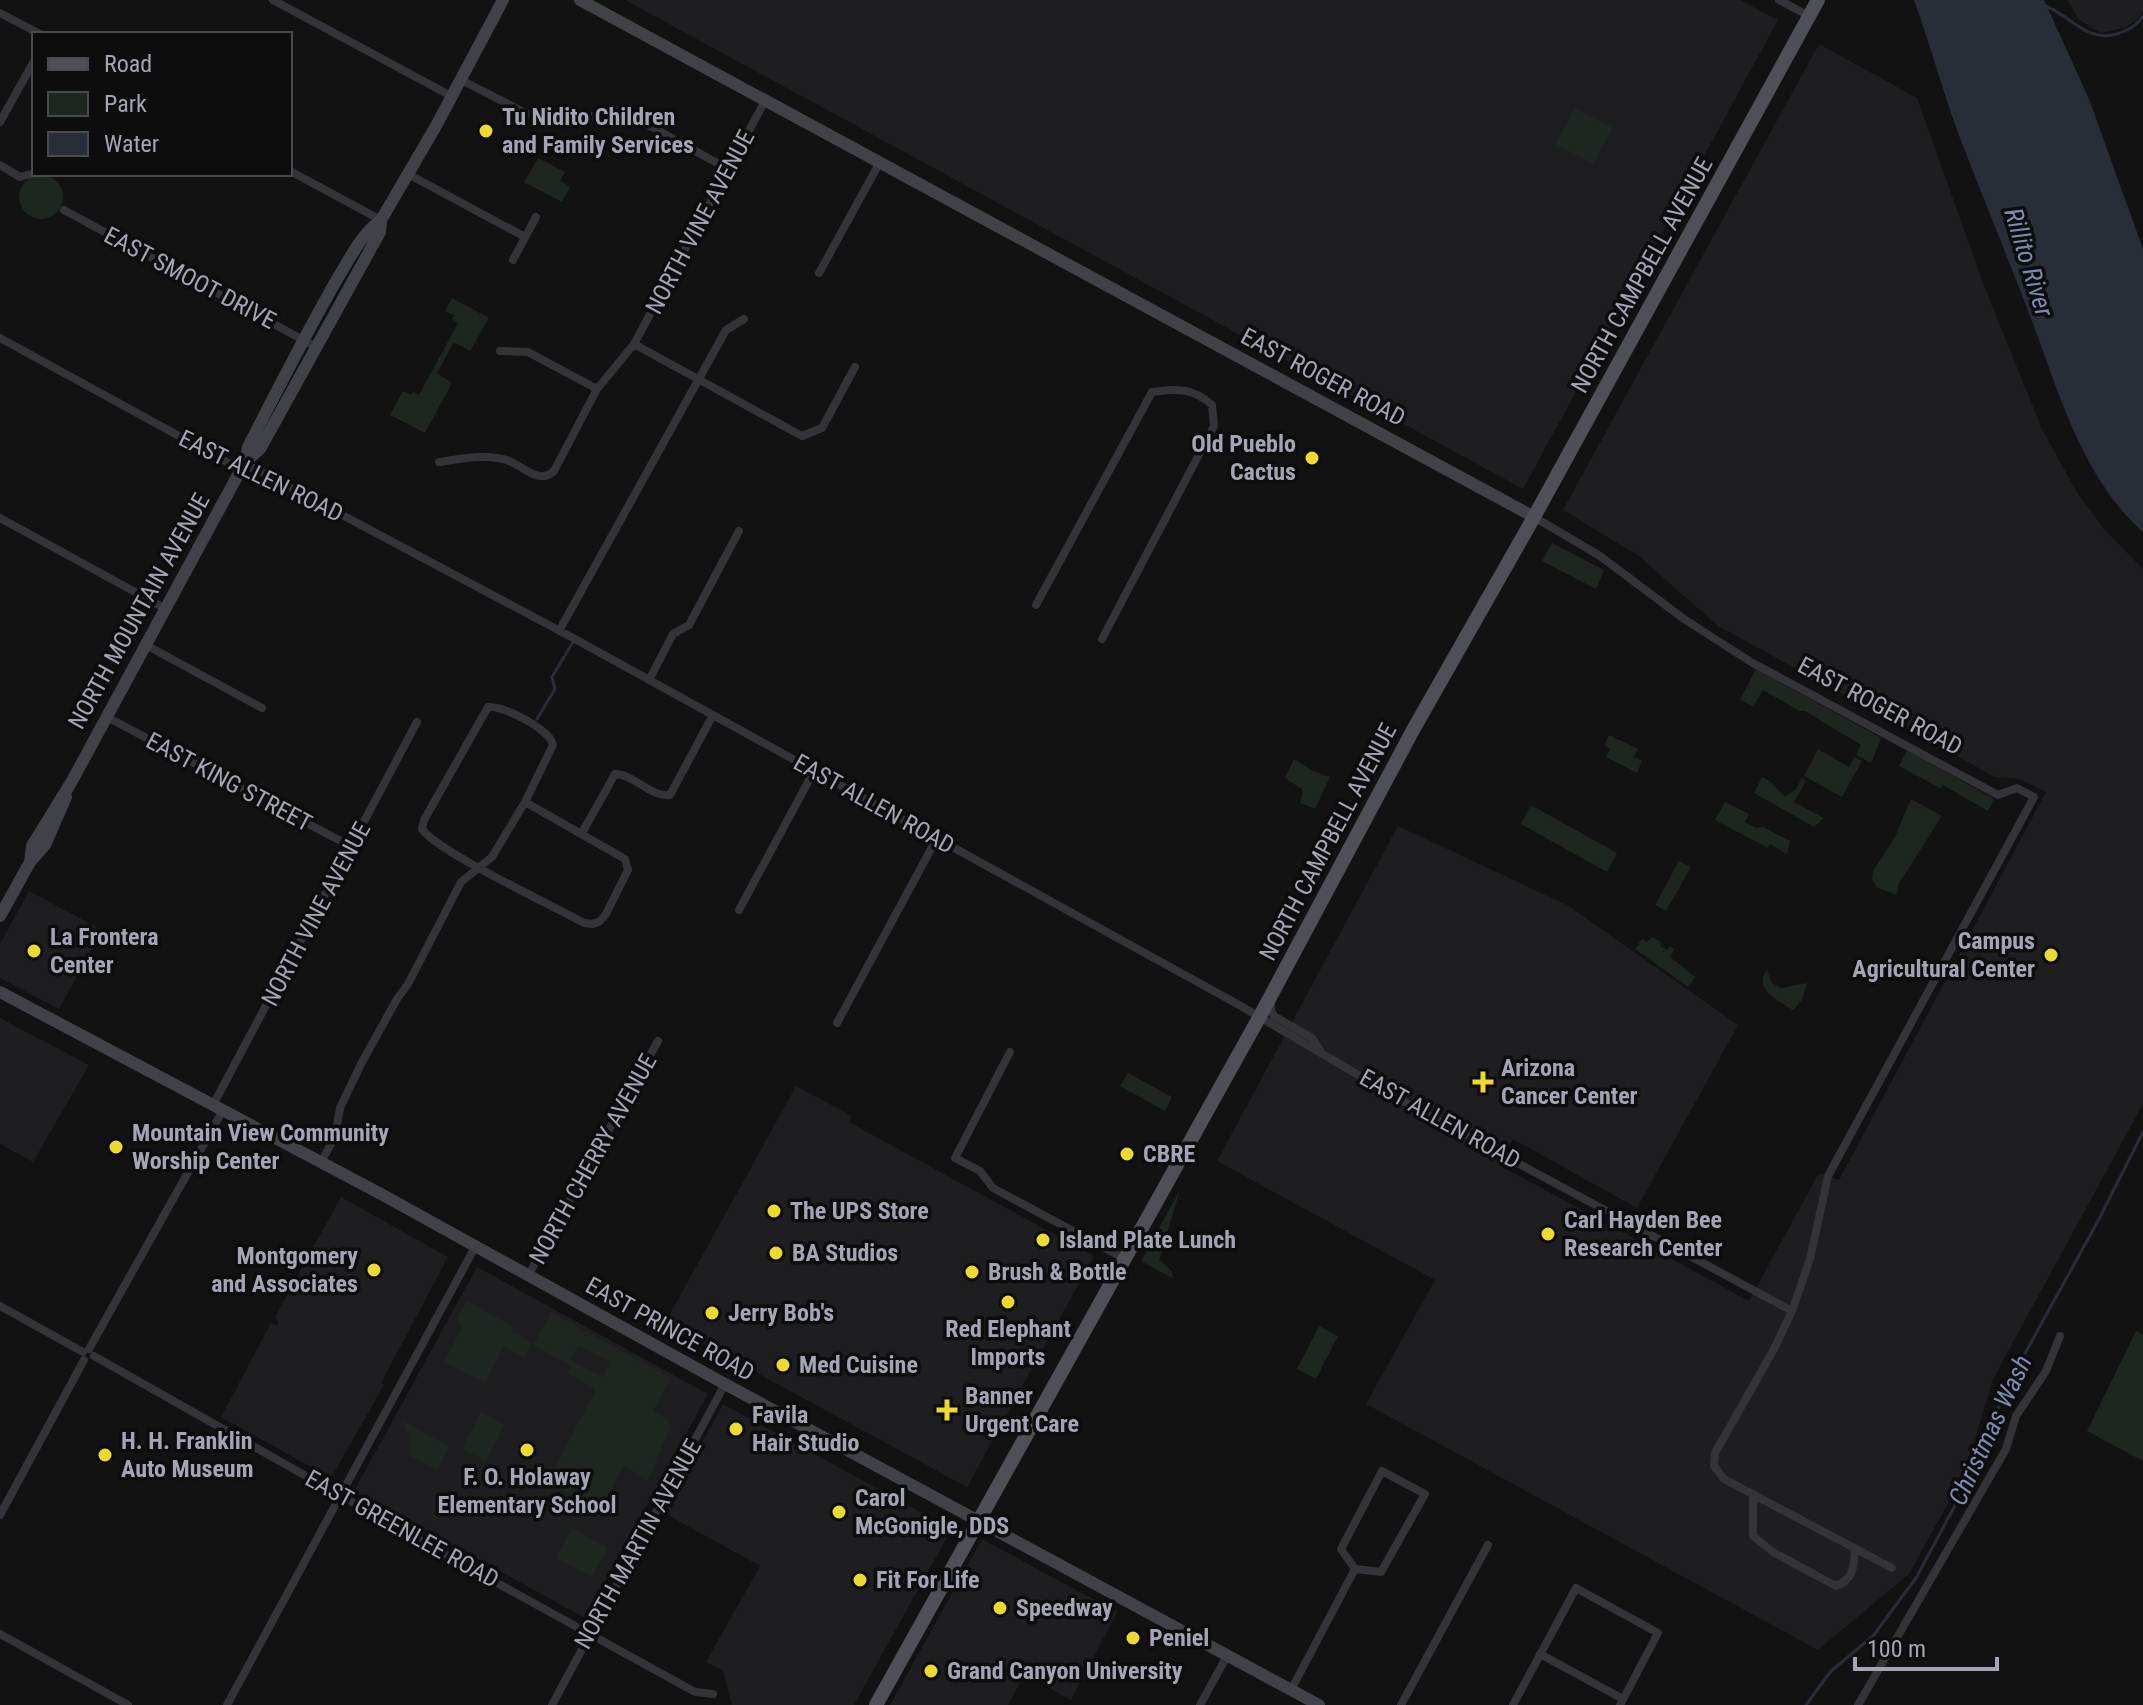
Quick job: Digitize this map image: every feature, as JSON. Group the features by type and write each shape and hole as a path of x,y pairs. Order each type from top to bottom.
{"main road":[{"name":"NORTH CAMPBELL AVENUE","path":"876,1705 1260,1016 1416,725 1818,0"}],"street":[{"path":"273,0 451,96"},
{"name":"NORTH MOUNTAIN AVENUE","path":"0,916 30,862 45,845 72,781 244,464 260,449 304,340 351,256 372,227 381,220 408,174 503,0"},
{"name":"EAST ROGER ROAD","path":"580,0 1534,517 1600,556 1684,619 1751,662 1998,795 2017,788 2034,797 1828,1176 1810,1259 1792,1311"},
{"path":"1779,0 1809,16"},
{"path":"0,13 36,32"},
{"path":"0,122 32,65"},
{"path":"461,80 541,121 566,121 621,110 728,169"},
{"name":"NORTH VINE AVENUE","path":"439,462 478,457 508,461 540,477 554,471 597,389 634,344 766,99"},
{"path":"819,273 880,162"},
{"path":"0,165 20,177 32,174"},
{"path":"292,172 381,220"},
{"path":"408,174 525,237"},
{"name":"EAST SMOOT DRIVE","path":"64,210 316,347"},
{"path":"513,260 536,217"},
{"name":"NORTH MOUNTAIN AVENUE","path":"290,380 316,347 380,232 381,220"},
{"path":"559,631 726,330 744,319"},
{"name":"EAST ALLEN ROAD","path":"0,338 232,465 244,464 254,468 559,631 1260,1016 1399,1099 1792,1311"},
{"path":"634,344 802,436 822,428 855,367"},
{"path":"500,351 528,352 597,389"},
{"path":"1036,605 1152,392 1176,389 1198,393 1212,405 1214,426 1102,639"},
{"path":"0,518 166,609"},
{"path":"649,680 673,634 689,625 739,531"},
{"path":"146,645 262,708"},
{"path":"321,1162 335,1137 340,1108 361,1064 408,984 461,882 479,867 492,857 550,753 553,740 545,732 499,707 488,707 458,756 422,829 431,839 479,867 584,923 593,924 606,914 628,865 620,854 525,802"},
{"path":"582,833 615,774 624,775 662,795 670,795 713,715"},
{"name":"EAST KING STREET","path":"107,717 352,847"},
{"name":"NORTH VINE AVENUE","path":"0,1515 218,1107 417,722"},
{"path":"739,910 814,771"},
{"path":"837,1023 937,838"},
{"path":"1274,990 1271,1010 1274,1016 1312,1038 1320,1050"},
{"name":"EAST PRINCE ROAD","path":"0,992 321,1162 1319,1705"},
{"name":"NORTH CHERRY AVENUE","path":"528,1276 658,1041"},
{"path":"1010,1052 955,1158 980,1171 993,1188 1125,1259"},
{"path":"227,1705 475,1247"},
{"name":"EAST GREENLEE ROAD","path":"0,1306 695,1692 713,1694"},
{"path":"1792,1311 1715,1453 1714,1466 1724,1479 1892,1568"},
{"path":"1858,1705 2006,1449 2016,1416 2046,1371 2060,1336"},
{"name":"NORTH MARTIN AVENUE","path":"552,1705 725,1384"},
{"path":"1382,1471 1425,1494 1381,1572 1355,1569 1341,1549 1382,1471"},
{"path":"1753,1494 1753,1536 1773,1552 1836,1586 1847,1582 1854,1569 1855,1548"},
{"path":"1401,1705 1488,1545"},
{"path":"1291,1690 1355,1569"},
{"path":"1513,1705 1540,1654 1576,1588 1658,1633 1622,1702 1540,1654"},
{"path":"0,1634 128,1705"},
{"path":"1200,1705 1227,1656"}],"shaded area":[{"path":"625,0 1740,0 1778,20 1523,489"},
{"path":"2068,0 2143,0 2143,10 2136,21 2123,28 2101,33 2078,19"},
{"name":"Campus Agricultural Center","path":"1819,44 1917,98 1983,283 2042,429 2076,491 2104,529 2143,569 2143,1104 1993,1379 1965,1473 1909,1574 1818,1650 1366,1404 1435,1280 1217,1161 1398,826 1567,905 1738,1025 1637,1208 1513,1139 1499,1165 1749,1301 1819,1173 1839,1180 2046,792 2019,779 1995,777 1718,626 1639,556 1563,510"},
{"path":"29,891 102,930 59,1009 0,978 0,944"},
{"path":"0,1018 89,1065 33,1162 0,1144"},
{"path":"796,1086 852,1116 849,1122 1094,1256 967,1487 665,1323"},
{"path":"341,1197 448,1257 381,1383 384,1385 331,1478 221,1417 271,1323 277,1326 279,1323 275,1317"},
{"name":"F. O. Holaway Elementary School","path":"477,1267 708,1394 585,1618 354,1491"},
{"path":"723,1404 944,1525 947,1537 854,1705 732,1705 723,1671 706,1662 760,1566 664,1513"},
{"path":"982,1539 1117,1612 1071,1700 1047,1687 1052,1678 1030,1665 1008,1705 890,1705"}],"green space":[{"path":"1575,108 1613,128 1593,164 1555,144"},
{"path":"538,158 565,172 560,181 570,187 562,202 524,182"},
{"path":"33,177 49,177 61,189 61,205 49,217 33,217 21,205 21,189"},
{"path":"452,298 489,318 470,351 454,342 437,373 452,383 425,433 390,415 403,391 419,395 458,323 452,319 454,315 445,311"},
{"path":"1552,543 1604,570 1596,589 1542,561"},
{"path":"1756,669 1881,738 1871,763 1856,755 1861,745 1763,690 1753,706 1740,700"},
{"path":"1609,735 1638,749 1634,757 1642,761 1637,773 1606,757 1610,749 1604,745"},
{"path":"1818,749 1849,767 1855,757 1862,761 1842,797 1804,776"},
{"path":"1907,750 1994,799 1988,811 1943,785 1940,788 1899,766"},
{"path":"1294,759 1330,777 1315,809 1300,803 1303,790 1285,778"},
{"path":"1762,777 1785,797 1796,789 1802,778 1806,781 1794,802 1824,818 1814,827 1754,793"},
{"path":"1911,799 1942,816 1899,883 1897,895 1878,888 1872,879 1873,871 1895,837"},
{"path":"1725,802 1749,814 1745,822 1790,841 1787,854 1770,844 1768,848 1715,820"},
{"path":"1531,805 1617,853 1607,872 1521,824"},
{"path":"1679,861 1691,867 1666,911 1655,905"},
{"path":"1652,937 1667,950 1670,946 1674,949 1670,957 1695,977 1688,987 1635,949 1642,939 1647,942"},
{"path":"1767,970 1772,983 1781,988 1807,983 1802,1000 1793,1010 1765,989 1763,977"},
{"path":"1128,1073 1172,1097 1165,1111 1120,1086"},
{"path":"1180,1190 1159,1260 1172,1271 1172,1278 1141,1261"},
{"path":"467,1300 514,1328 512,1332 532,1343 524,1358 504,1347 485,1383 444,1362 463,1326 456,1321"},
{"path":"551,1312 671,1378 653,1411 666,1418 671,1426 647,1482 624,1465 600,1510 547,1482 596,1389 568,1373 571,1366 533,1345","holes":["578,1345 610,1362 603,1377 570,1360"]},
{"path":"1319,1326 1338,1336 1316,1379 1297,1369"},
{"path":"2136,1331 2143,1335 2143,1461 2087,1431"},
{"path":"481,1412 505,1425 486,1461 462,1448"},
{"path":"402,1420 450,1447 437,1470 410,1456 412,1446"},
{"path":"572,1528 608,1548 592,1577 556,1558"}],"water":[{"name":"Rillito River","path":"1914,0 2044,0 2089,99 2143,249 2143,532 2102,484 2072,428 1960,138"}],"waterway":[{"path":"2043,5 2096,35 2117,34 2143,16"},
{"path":"537,719 555,689 552,677 573,642"},
{"name":"Christmas Wash","path":"1806,1705 1831,1671 1873,1636 1916,1578 1973,1472 2007,1386 2143,1132"}],"place":[{"name":"Tu Nidito Children and Family Services","path":"486,131"},
{"name":"Old Pueblo Cactus","path":"1312,458"},
{"name":"La Frontera Center","path":"34,951"},
{"name":"Campus Agricultural Center","path":"2051,955"},
{"name":"Arizona Cancer Center","path":"1483,1082"},
{"name":"Mountain View Community Worship Center","path":"116,1147"},
{"name":"CBRE","path":"1127,1154"},
{"name":"The UPS Store","path":"774,1211"},
{"name":"Carl Hayden Bee Research Center","path":"1548,1234"},
{"name":"Island Plate Lunch","path":"1043,1240"},
{"name":"BA Studios","path":"776,1253"},
{"name":"Montgomery and Associates","path":"374,1270"},
{"name":"Brush & Bottle","path":"972,1272"},
{"name":"Red Elephant Imports","path":"1008,1302"},
{"name":"Jerry Bob's","path":"712,1313"},
{"name":"Med Cuisine","path":"783,1365"},
{"name":"Banner Urgent Care","path":"947,1410"},
{"name":"Favila Hair Studio","path":"736,1429"},
{"name":"F. O. Holaway Elementary School","path":"527,1450"},
{"name":"H. H. Franklin Auto Museum","path":"105,1455"},
{"name":"Carol McGonigle, DDS","path":"839,1512"},
{"name":"Fit For Life","path":"860,1580"},
{"name":"Speedway","path":"1000,1608"},
{"name":"Peniel","path":"1133,1638"},
{"name":"Grand Canyon University","path":"931,1671"}]}
